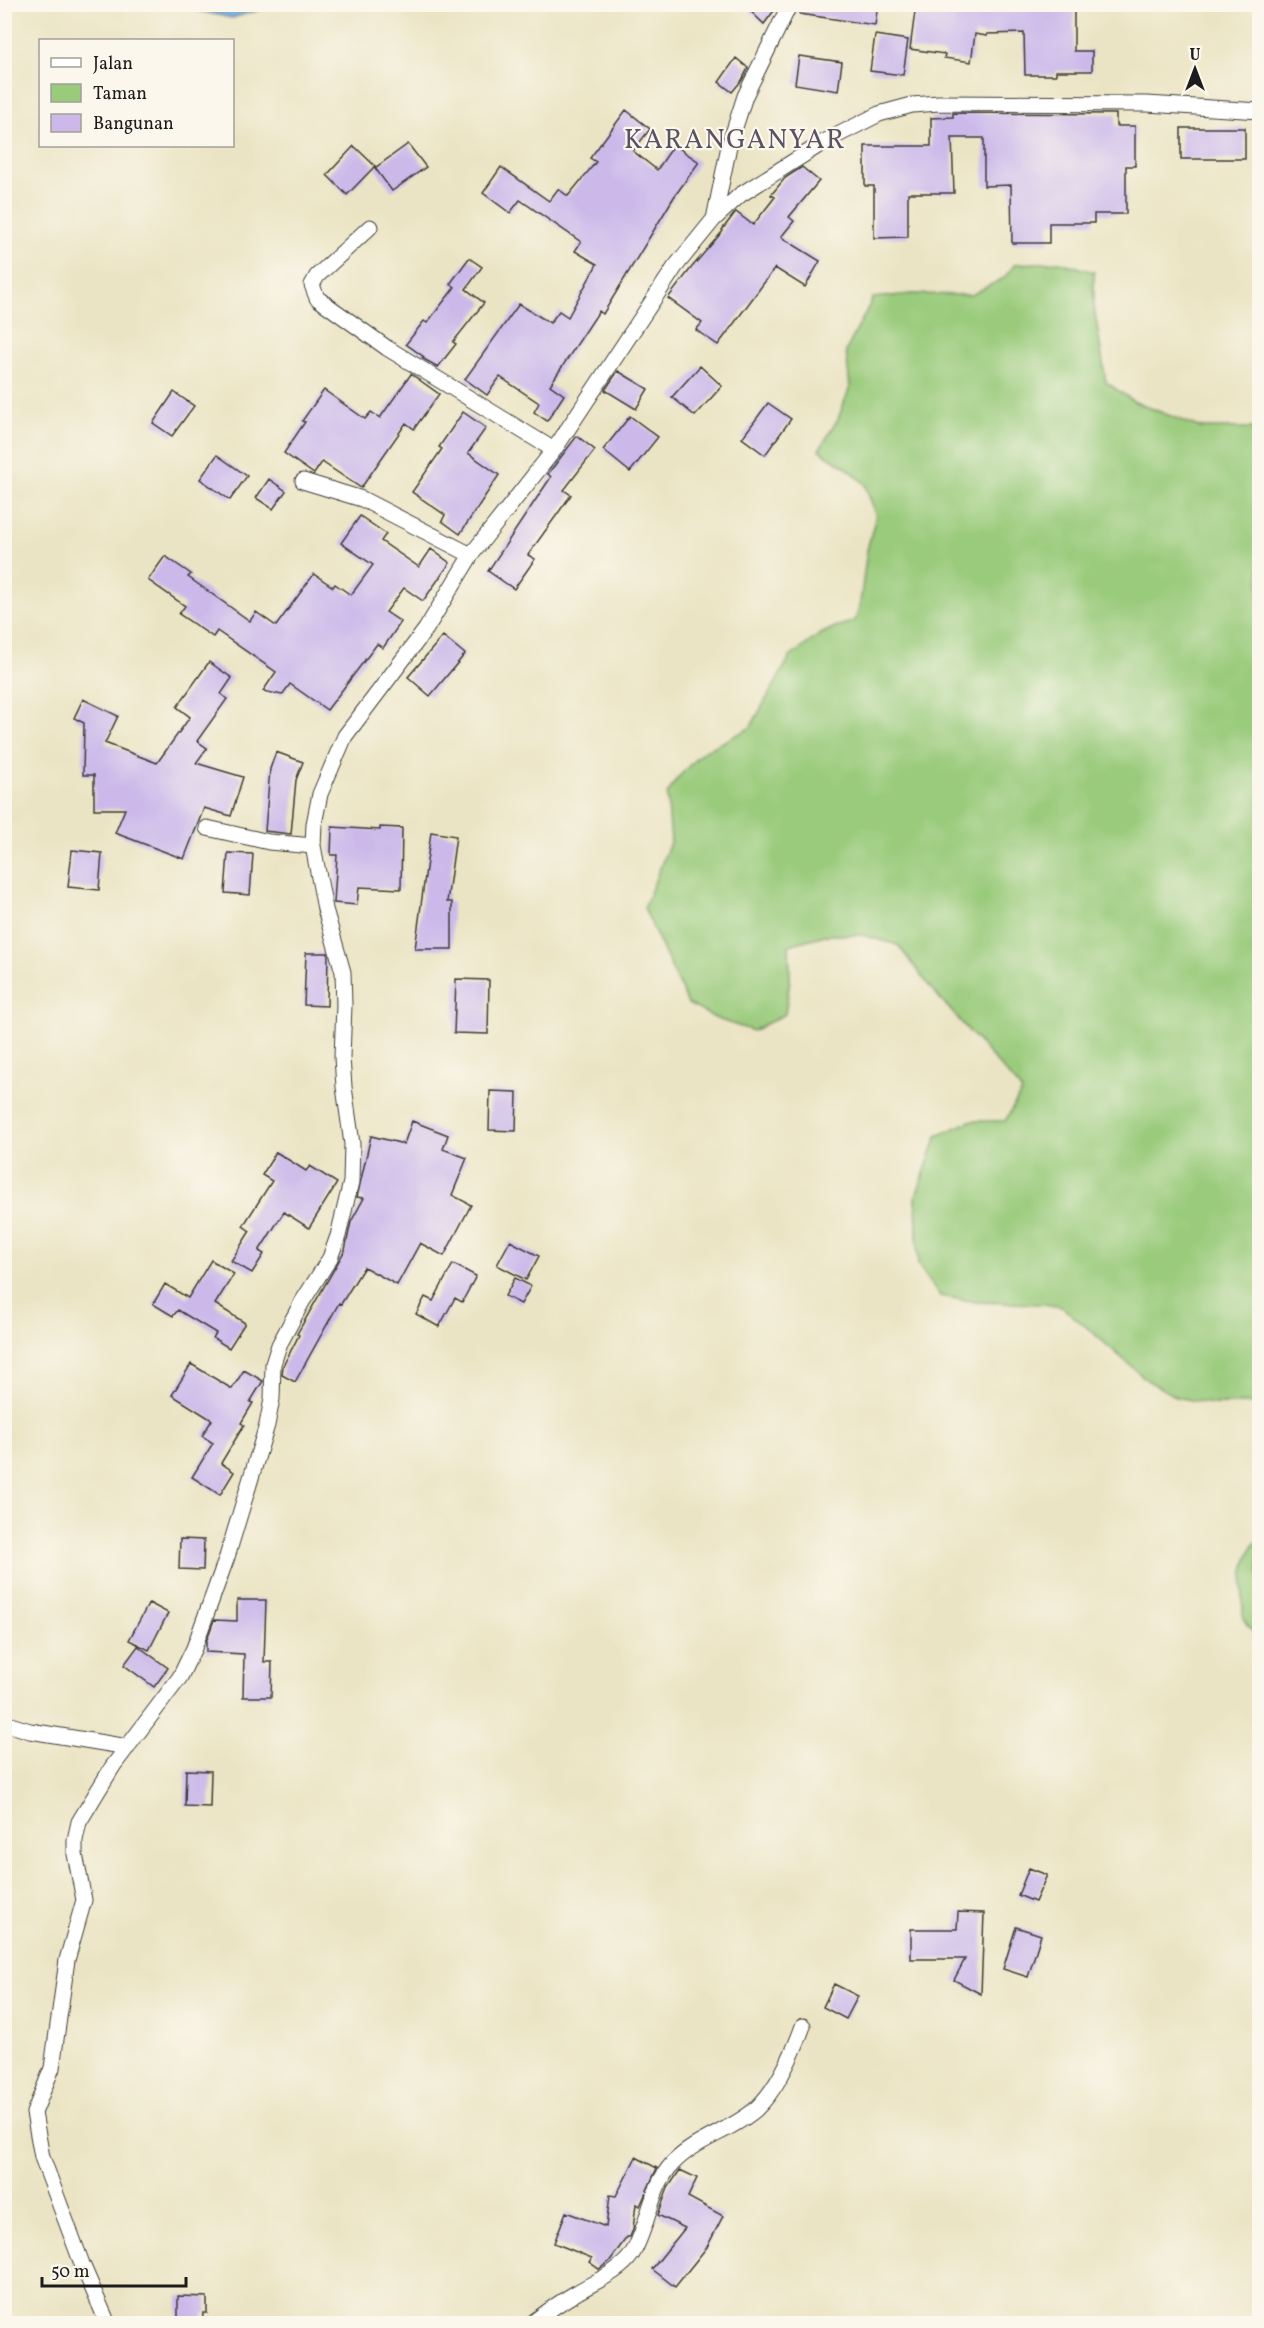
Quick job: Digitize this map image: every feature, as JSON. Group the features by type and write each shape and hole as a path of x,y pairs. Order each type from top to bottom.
{"street":[{"path":"714,219 729,146 745,96 790,4"},
{"path":"108,2324 82,2264 45,2166 34,2122 34,2113 52,2068 67,1960 84,1900 75,1840 80,1822 87,1806 113,1766 180,1677 194,1648 227,1557 267,1425 272,1399 273,1365 279,1345 297,1310 330,1257 338,1236 351,1182 352,1144 342,1057 343,972 325,909 313,846 314,824 320,794 345,736 426,629 471,555 554,450 675,267 714,219 748,190 824,142 879,114 912,105 939,103 1147,104 1260,111"},
{"path":"370,227 317,276 312,285 317,298 387,348 554,450"},
{"path":"303,481 362,499 471,555"},
{"path":"207,828 269,842 313,846"},
{"path":"4,1723 30,1731 128,1748"},
{"path":"531,2324 616,2269 630,2257 640,2239 660,2182 670,2166 683,2153 756,2109 785,2066 803,2026"}],"green space":[{"path":"1060,262 1094,272 1094,307 1106,382 1135,402 1201,428 1259,428 1259,1404 1212,1404 1176,1397 1147,1380 1062,1307 1045,1304 975,1302 940,1296 918,1265 916,1196 937,1136 970,1121 1005,1121 1022,1091 930,987 898,945 862,935 825,935 789,945 790,980 785,1014 753,1031 717,1019 688,1004 644,908 671,840 667,795 676,780 701,753 750,728 790,657 819,635 855,621 860,604 867,550 876,516 865,484 850,470 819,450 838,419 850,387 846,351 873,298 911,294 971,295 1004,278 1015,264"},
{"path":"1259,1539 1259,1639 1243,1619 1243,1576 1248,1556"}],"water":[{"path":"189,5 276,5 232,18 195,10"}],"building":[{"path":"743,4 779,4 764,24"},
{"path":"801,4 878,4 875,25 800,14"},
{"path":"916,4 1021,4 1021,7 1074,7 1074,51 1092,51 1092,71 1056,71 1056,75 1025,75 1024,33 987,34 987,36 975,34 971,62 944,58 945,54 910,49"},
{"path":"875,35 908,40 903,75 870,71"},
{"path":"799,56 842,62 838,91 795,84"},
{"path":"736,58 748,68 732,92 719,82"},
{"path":"626,110 650,129 633,151 657,170 674,145 699,162 674,197 603,314 599,311 550,385 564,395 547,421 534,412 539,403 500,377 487,395 465,379 519,304 550,323 559,311 568,317 597,264 575,251 581,242 520,200 510,213 483,193 501,167 549,201 558,189 568,196 596,162 590,158"},
{"path":"953,113 1116,114 1116,126 1135,126 1135,166 1126,166 1126,214 1094,214 1094,223 1049,223 1049,243 1012,243 1011,185 984,186 984,138 952,138 954,193 908,193 908,237 874,238 874,186 865,186 865,146 931,146 931,118 953,117"},
{"path":"1181,128 1245,128 1245,159 1181,159"},
{"path":"408,144 426,167 392,191 375,168"},
{"path":"354,146 375,166 347,195 327,175"},
{"path":"802,167 819,181 789,217 794,221 781,237 820,261 805,287 775,268 718,345 696,330 702,323 668,298 736,212 753,225 775,197 771,195 785,178"},
{"path":"469,258 482,267 466,289 484,303 453,342 456,344 438,367 422,358 424,357 406,344 424,321 427,323 455,287 450,284"},
{"path":"700,366 722,386 695,416 672,397"},
{"path":"618,371 648,389 636,409 605,390"},
{"path":"411,374 439,394 414,429 406,423 361,488 322,462 314,474 284,453 305,422 302,421 324,390 365,419 371,412 380,418"},
{"path":"174,392 194,406 172,436 153,423"},
{"path":"768,403 791,419 765,455 742,438"},
{"path":"463,412 486,428 468,453 499,475 460,534 442,521 445,515 412,492 442,449 439,447"},
{"path":"630,416 658,437 630,472 603,450"},
{"path":"577,436 595,450 564,490 571,495 528,555 535,559 514,589 488,571 551,477 548,474"},
{"path":"217,455 247,476 230,500 200,479"},
{"path":"269,479 286,491 273,509 256,498"},
{"path":"360,516 386,534 381,541 419,567 431,549 450,563 423,601 404,588 386,612 401,622 383,648 377,644 327,710 290,684 282,695 263,691 276,672 217,631 213,637 179,614 185,606 148,580 165,556 191,574 188,577 250,621 256,612 276,626 314,574 333,587 335,584 351,595 373,565 341,543"},
{"path":"443,636 465,654 430,696 408,677"},
{"path":"209,662 232,678 221,694 227,699 197,741 207,748 196,763 243,777 231,816 204,808 184,859 115,833 125,809 94,809 94,775 83,775 84,723 74,718 83,699 118,716 105,743 157,763 190,717 177,707"},
{"path":"276,752 303,762 296,780 291,834 265,831 270,769"},
{"path":"332,827 380,830 380,827 402,828 401,889 359,887 357,905 334,903 337,855 331,855"},
{"path":"431,832 456,836 447,902 452,902 452,949 415,949"},
{"path":"72,850 102,853 99,890 68,887"},
{"path":"228,853 253,854 250,895 225,893"},
{"path":"306,953 328,953 327,1006 304,1005"},
{"path":"456,979 489,980 488,1034 454,1033"},
{"path":"490,1091 517,1092 516,1131 489,1130"},
{"path":"412,1121 448,1135 443,1149 467,1158 452,1195 471,1205 444,1256 420,1243 397,1285 364,1267 341,1304 339,1303 295,1382 282,1375 283,1366 299,1335 297,1334 345,1250 351,1222 364,1198 357,1197 371,1136 404,1144"},
{"path":"276,1152 306,1171 310,1166 337,1183 309,1228 284,1212 259,1251 264,1254 252,1273 231,1261 250,1231 243,1226 272,1181 262,1175"},
{"path":"510,1241 539,1256 526,1280 497,1265"},
{"path":"211,1260 234,1274 215,1304 245,1323 229,1348 213,1338 216,1333 178,1310 173,1316 153,1304 165,1284 188,1298"},
{"path":"453,1264 476,1276 462,1302 455,1298 439,1327 416,1314 425,1297 433,1301"},
{"path":"515,1278 531,1286 521,1304 505,1296"},
{"path":"191,1364 232,1389 244,1370 263,1381 250,1402 253,1403 241,1423 244,1425 221,1463 234,1472 220,1495 192,1477 213,1443 202,1436 212,1420 172,1395"},
{"path":"180,1539 204,1540 203,1570 179,1569"},
{"path":"237,1600 266,1600 264,1662 272,1662 271,1697 243,1697 244,1654 206,1652 206,1642 214,1620 237,1621"},
{"path":"149,1603 168,1613 149,1650 129,1640"},
{"path":"138,1646 168,1668 154,1687 124,1665"},
{"path":"186,1770 211,1771 210,1807 185,1806"},
{"path":"1029,1868 1047,1875 1035,1902 1018,1895"},
{"path":"958,1912 984,1913 981,1994 954,1980 965,1959 911,1959 911,1929 957,1929"},
{"path":"1016,1927 1041,1935 1028,1977 1003,1969"},
{"path":"834,1984 858,1996 846,2019 823,2007"},
{"path":"636,2157 657,2168 640,2206 636,2204 630,2237 627,2237 609,2262 599,2269 589,2262 592,2258 554,2243 566,2212 606,2227 610,2195 616,2196"},
{"path":"680,2170 697,2178 688,2197 723,2216 707,2247 675,2287 652,2269 685,2228 658,2215 668,2188"},
{"path":"178,2296 207,2297 207,2313 203,2313 202,2324 178,2324"}],"district":[{"name":"KARANGANYAR","path":"735,139"}]}
